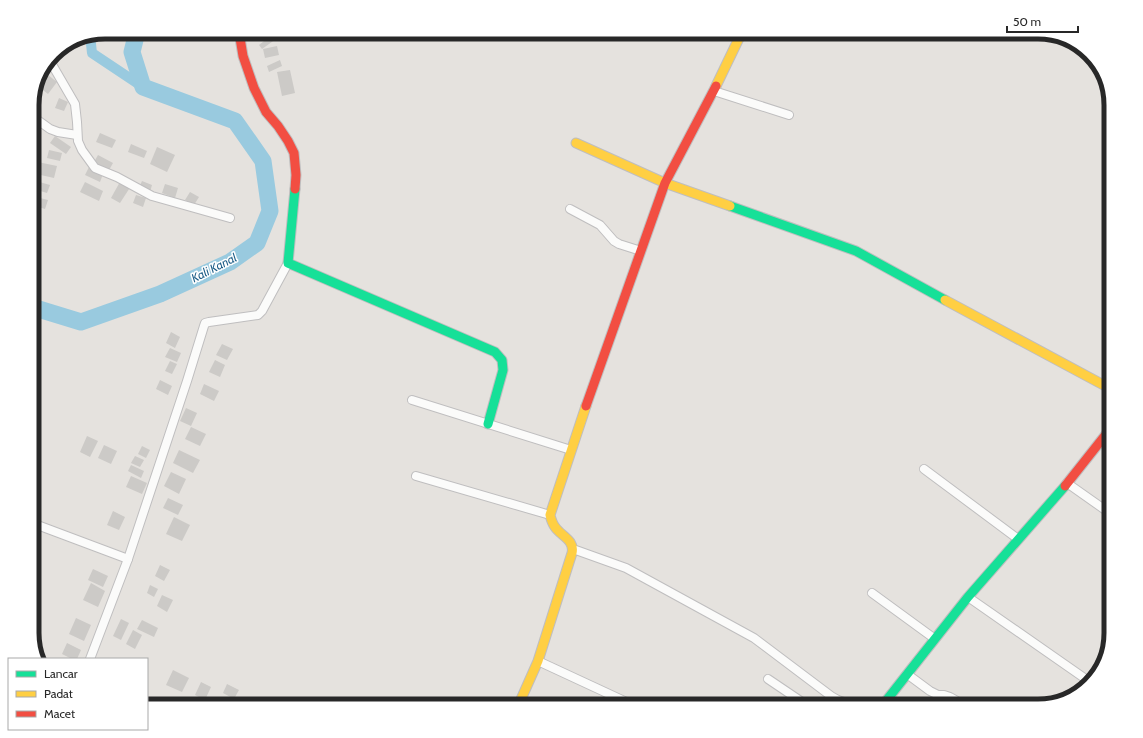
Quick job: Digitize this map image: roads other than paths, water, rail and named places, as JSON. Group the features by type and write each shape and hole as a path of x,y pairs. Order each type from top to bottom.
{"street":[{"path":"90,658 128,559 205,323 258,315 262,312 288,263 296,175 294,153 278,126 266,112 254,88 243,56 240,39"},
{"path":"521,699 538,661 573,549 569,541 552,524 550,515 571,450 665,183 714,91 739,39"},
{"path":"53,66 75,104 78,141 82,150 95,168 117,177 152,196 230,218"},
{"path":"714,91 789,115"},
{"path":"39,120 58,132 77,135"},
{"path":"576,143 665,183 856,251 1104,385"},
{"path":"570,209 600,225 614,241 619,244 641,251"},
{"path":"288,263 495,352 502,358 503,370 488,424"},
{"path":"412,400 571,450"},
{"path":"887,699 968,597 1067,483 1104,437"},
{"path":"924,469 1018,539"},
{"path":"416,476 550,515"},
{"path":"1067,483 1104,509"},
{"path":"39,526 128,559"},
{"path":"573,549 626,568 754,638 836,699"},
{"path":"872,593 935,639"},
{"path":"968,597 1086,679"},
{"path":"538,661 620,699"},
{"path":"907,674 930,691 938,695 944,695 954,699"},
{"path":"768,679 798,699"}],"waterway":[{"name":"Kali Kanal","path":"39,309 81,322 160,294 230,262 257,243 270,211 263,161 235,121 143,87 132,52 135,39"},
{"path":"91,41 92,53 143,87"}]}
